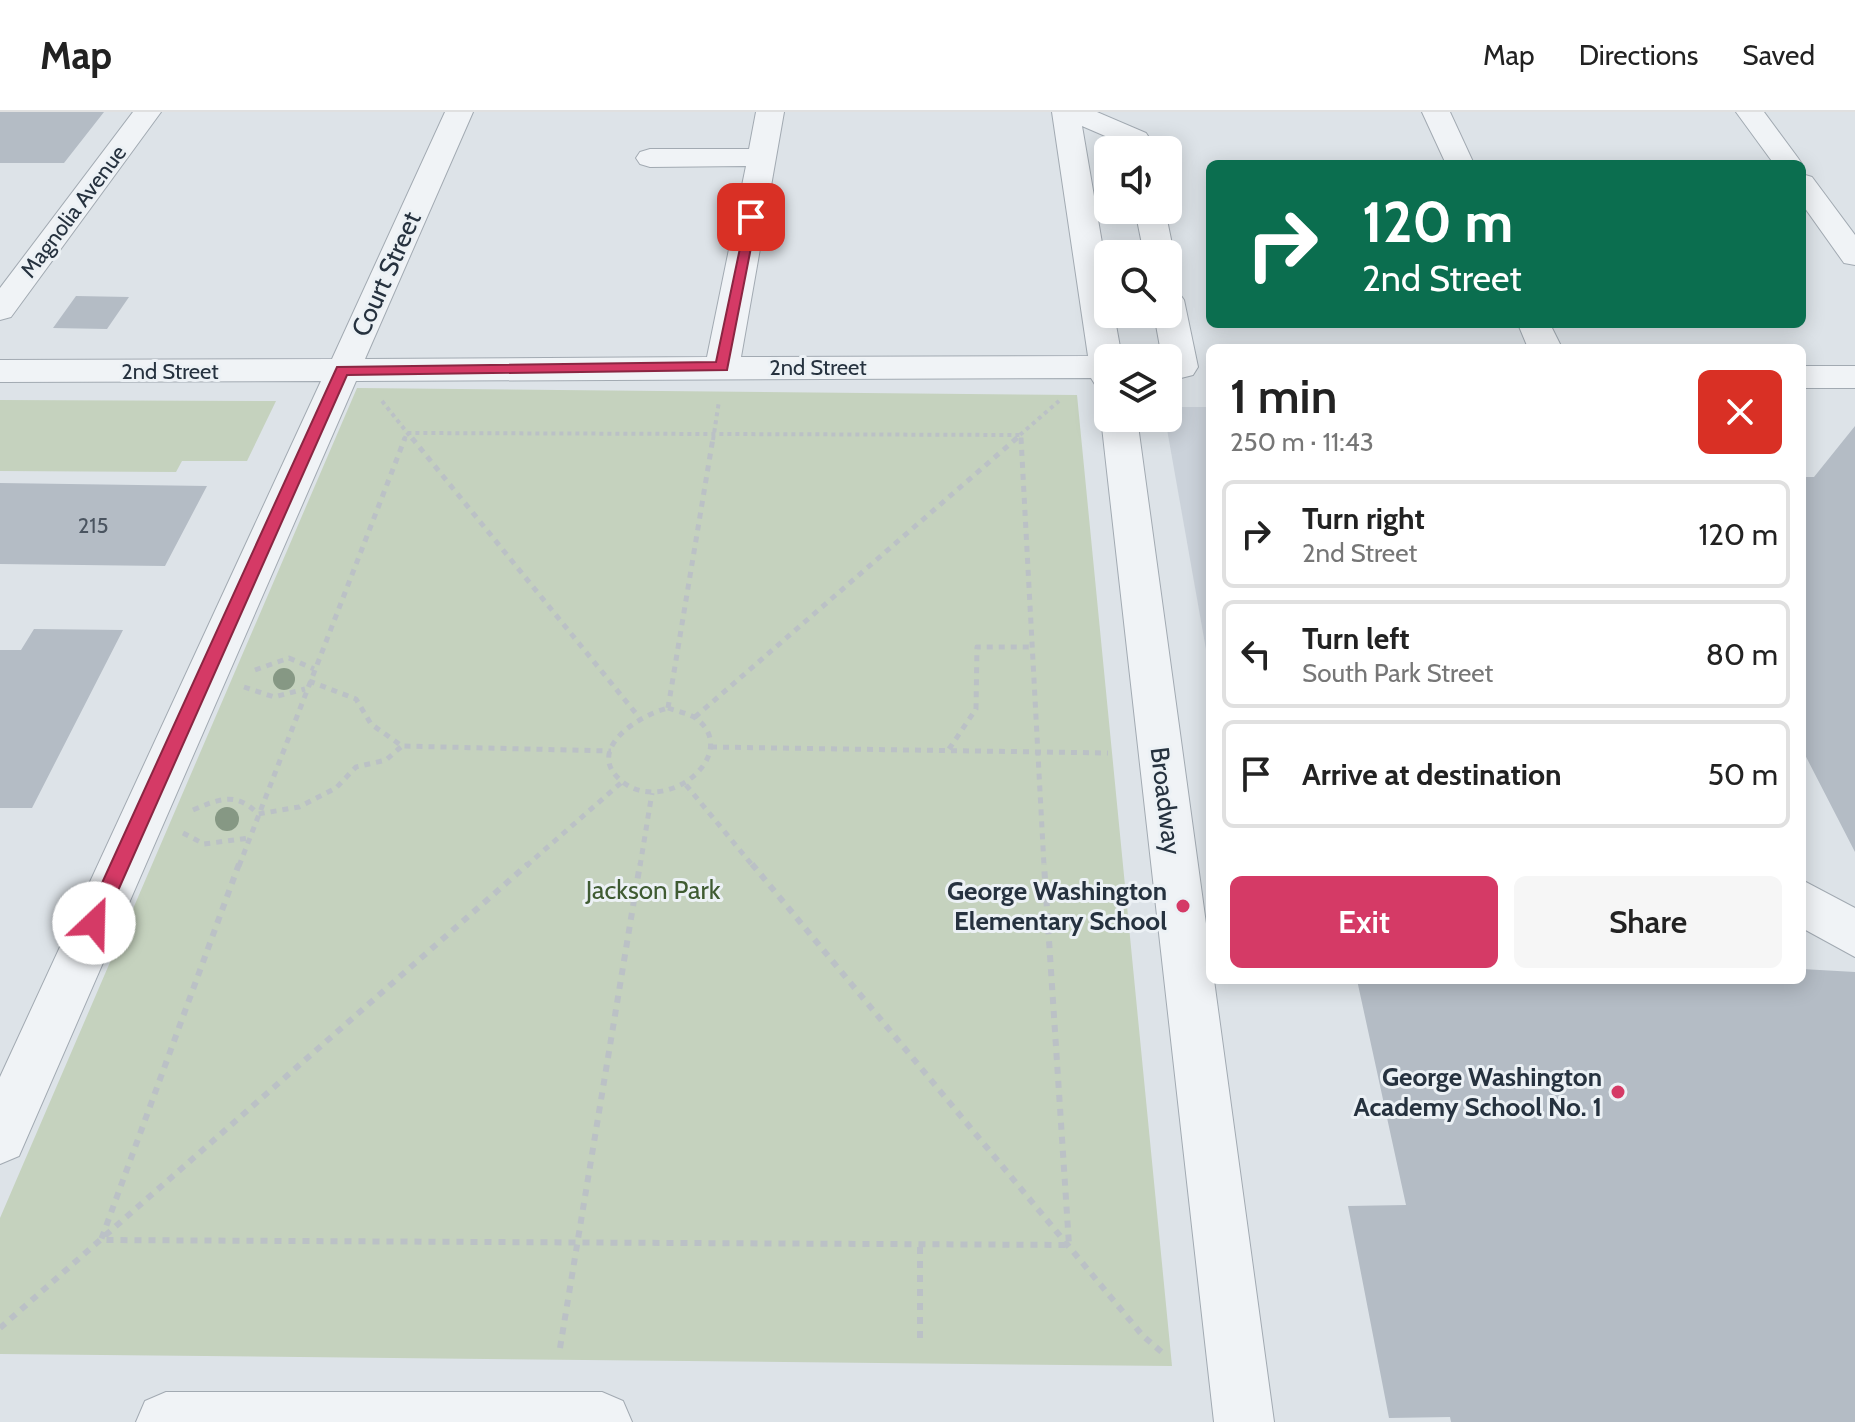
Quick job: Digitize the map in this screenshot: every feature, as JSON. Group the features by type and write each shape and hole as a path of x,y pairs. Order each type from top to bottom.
{"street":[{"name":"Magnolia Avenue","path":"0,310 147,112"},
{"name":"Court Street","path":"0,1137 459,112"},
{"path":"721,381 770,112"},
{"path":"1066,112 1103,344"},
{"path":"1074,112 1135,134"},
{"path":"1436,112 1458,160"},
{"path":"1750,112 1785,160"},
{"path":"650,158 763,157"},
{"path":"1806,189 1855,256"},
{"path":"0,253 42,253"},
{"path":"1176,328 1186,367"},
{"name":"2nd Street","path":"0,371 342,370 721,381 1094,371"},
{"path":"1806,377 1855,377"},
{"name":"Broadway","path":"1121,432 1244,1422"},
{"path":"1806,905 1855,934"},
{"path":"166,1422 602,1422"}],"path":[{"path":"668,708 721,381"},
{"path":"376,394 638,716"},
{"path":"695,717 1063,397"},
{"path":"407,433 1021,435"},
{"path":"101,1240 258,814 407,433"},
{"path":"1021,435 1036,751 1069,1245"},
{"path":"949,749 976,709 977,647 1031,647"},
{"path":"251,672 289,658 314,669"},
{"path":"309,681 356,699 371,724 402,746 611,751"},
{"path":"244,686 267,699 286,698 306,689"},
{"path":"668,708 695,717 711,736 711,747 702,771 686,785 652,793 622,782 613,768 611,751 617,734 638,716 668,708"},
{"path":"258,814 299,807 336,788 356,767 386,760 402,746"},
{"path":"711,747 1108,753"},
{"path":"0,1328 622,782"},
{"path":"686,785 1143,1336 1164,1354"},
{"path":"560,1348 652,793"},
{"path":"191,811 235,796 246,799 258,814"},
{"path":"182,833 204,844 249,838"},
{"path":"101,1240 920,1247 1069,1245"},
{"path":"920,1247 920,1341"}],"shaded area":[{"path":"1182,407 1206,407 1206,649 1167,432 1182,432"}],"green space":[{"name":"Jackson Park","path":"357,388 1077,395 1172,1366 0,1354 0,1218"},
{"path":"0,400 276,401 247,461 182,461 176,472 0,471"}],"building":[{"path":"0,112 104,112 64,163 0,163"},
{"path":"76,296 129,297 107,329 53,328"},
{"path":"1855,426 1855,852 1806,757 1806,477 1814,477"},
{"path":"0,483 207,486 165,566 0,564"},
{"path":"34,629 123,630 32,808 0,808 0,650 21,650"},
{"name":"George Washington Academy School No. 1","path":"1806,969 1855,972 1855,1422 1451,1422 1450,1417 1389,1418 1348,1206 1406,1205 1358,984 1806,984"}],"place":[{"name":"George Washington Elementary School","path":"1183,906"},
{"name":"George Washington Academy School No. 1","path":"1618,1092"}],"route":[{"path":"94,923 342,370 722,367 751,217"}]}
